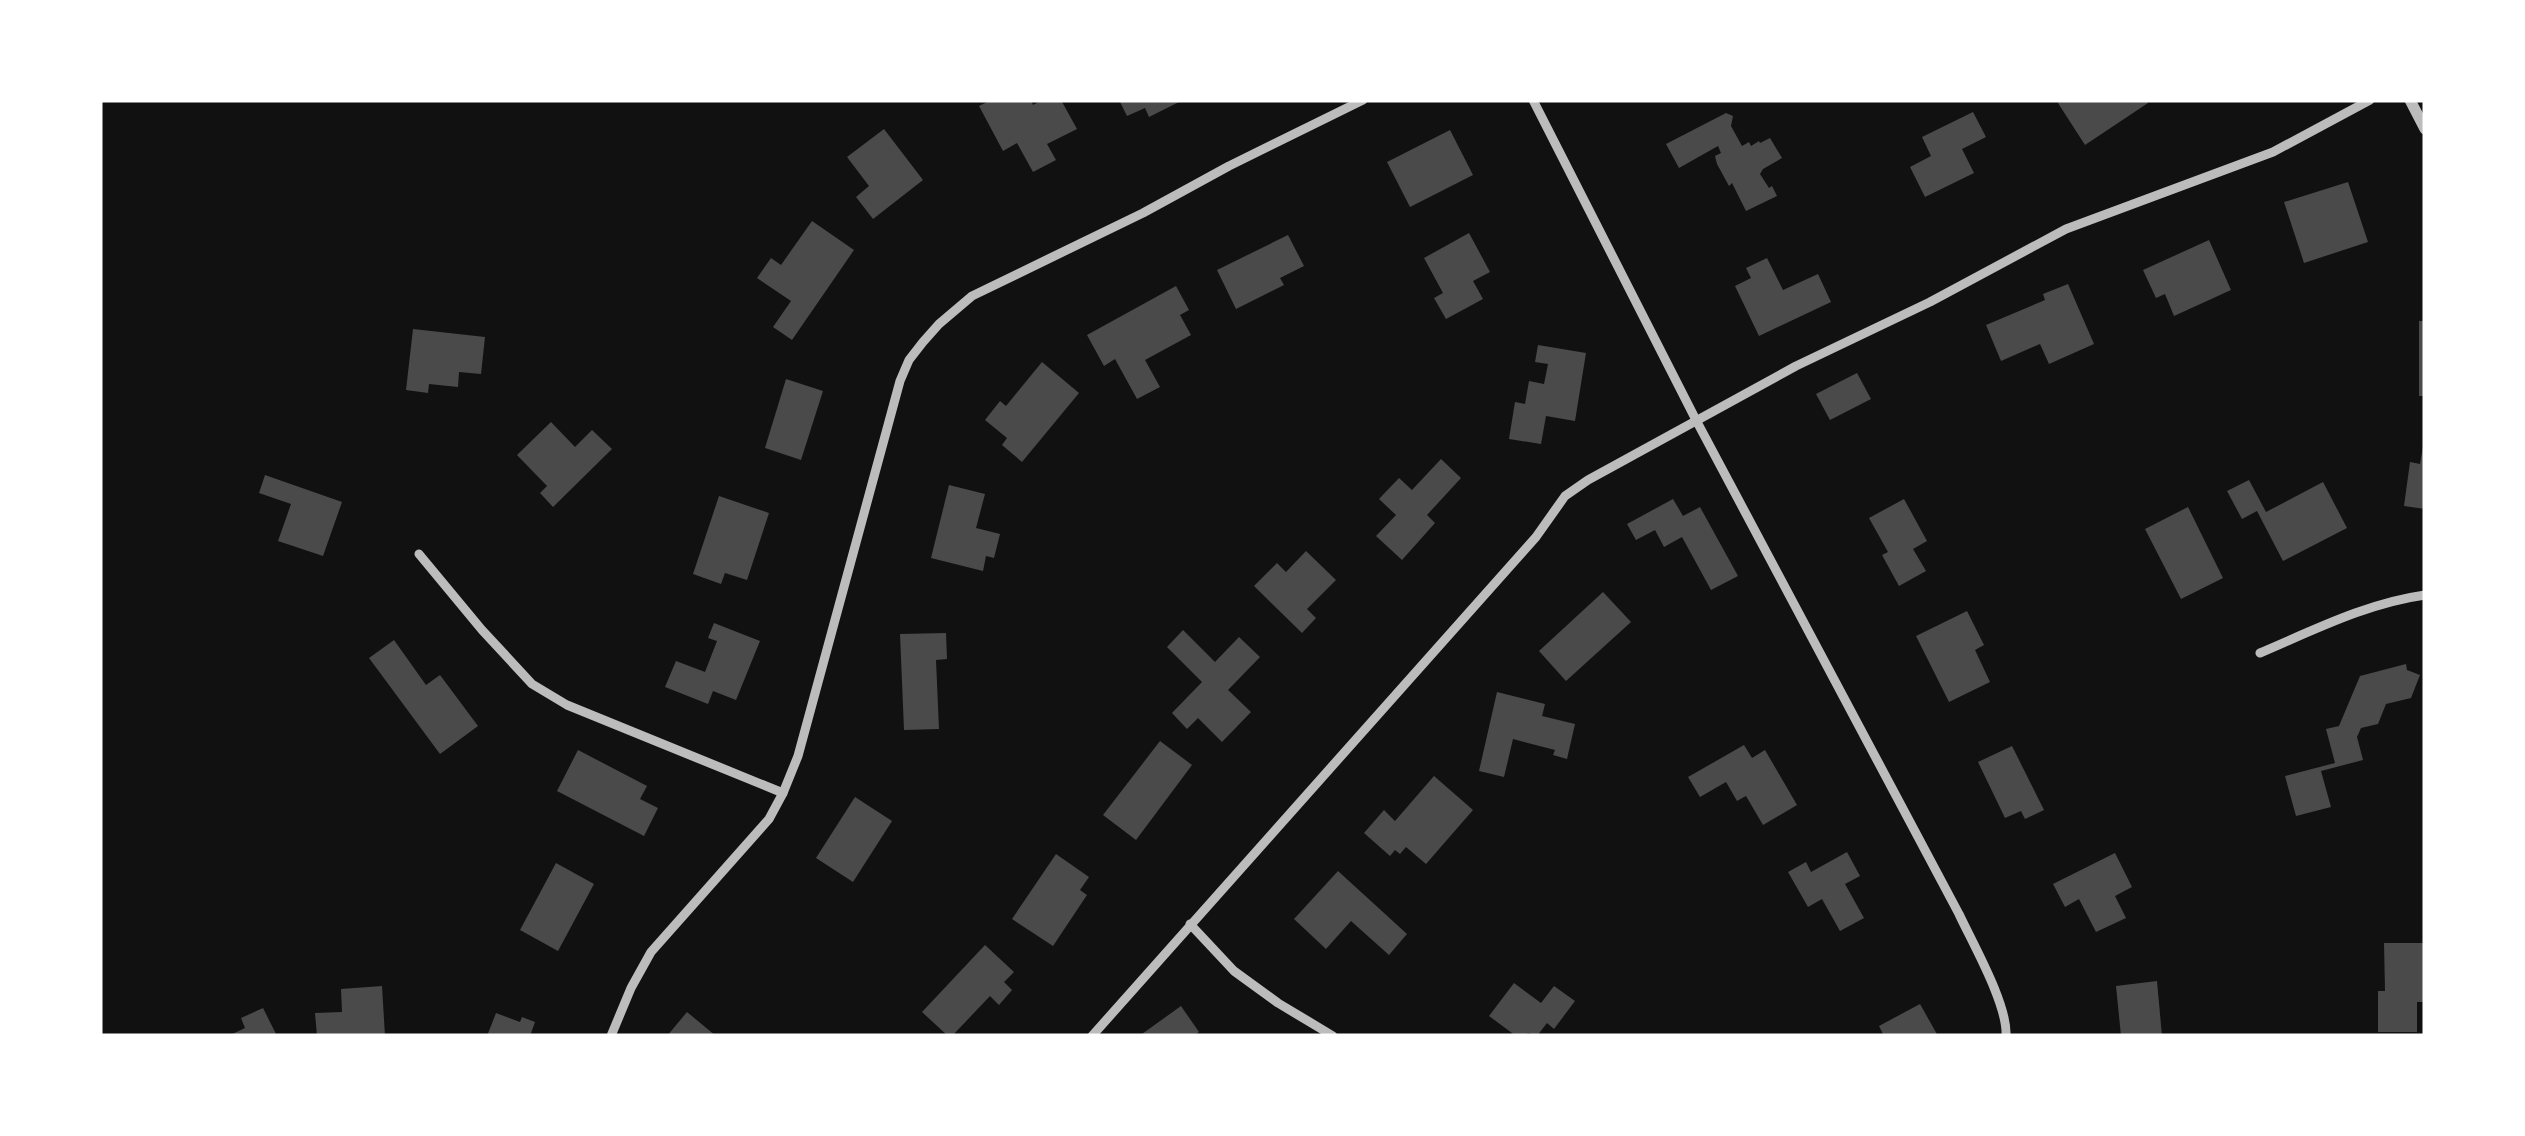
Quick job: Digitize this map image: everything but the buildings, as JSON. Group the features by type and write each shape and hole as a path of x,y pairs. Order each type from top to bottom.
{"street":[{"path":"612,1036 651,952 770,819 783,794 798,756 900,381 923,342 972,296 1362,100"},
{"path":"1533,100 1696,420 1959,914 1996,994 2006,1036"},
{"path":"1092,1036 1536,538 1565,496 1624,459 1796,366 1930,302 2066,229 2273,152 2370,100"},
{"path":"2410,100 2425,129"},
{"path":"419,554 532,684 567,704 783,794"},
{"path":"2260,653 2351,614 2425,595"},
{"path":"1190,924 1234,971 1333,1036"}]}
